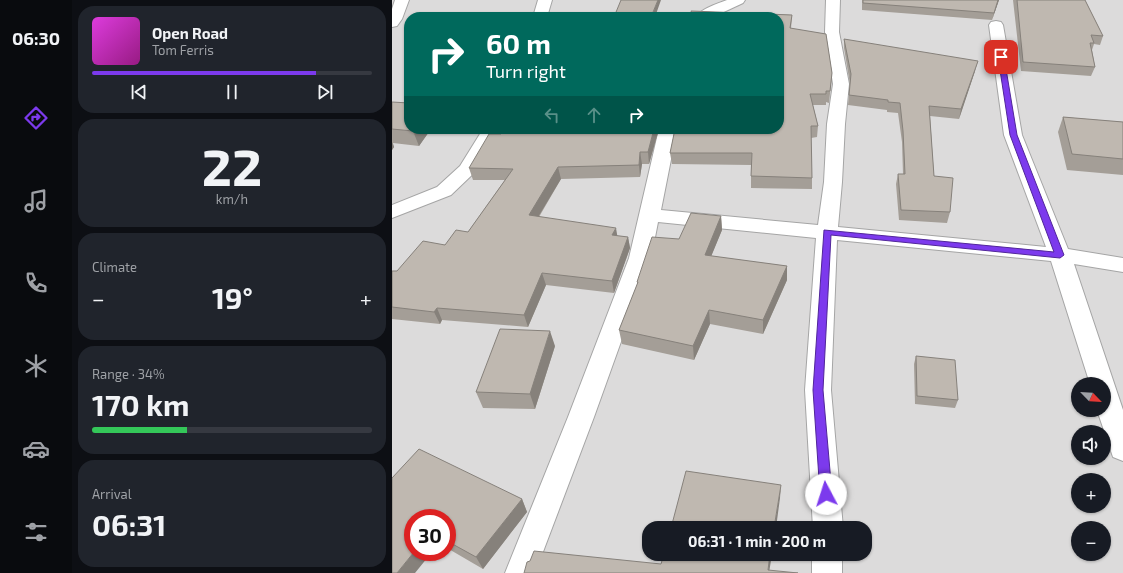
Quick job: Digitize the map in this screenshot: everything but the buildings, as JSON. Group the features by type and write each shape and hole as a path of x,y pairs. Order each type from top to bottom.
{"street":[{"path":"392,23 402,0"},
{"path":"541,12 545,0"},
{"path":"708,0 736,0"},
{"path":"713,12 736,0"},
{"path":"827,521 818,390 827,232 833,182 836,124 841,84 832,32 833,0"},
{"path":"996,26 1013,135 1060,255 1100,377"},
{"path":"392,212 444,191 468,169 489,134"},
{"path":"520,573 581,417 637,265 650,215 667,134"},
{"path":"650,215 1060,255 1123,265"},
{"path":"1111,412 1123,449"},
{"path":"827,561 827,573"}],"shaded area":[{"path":"392,0 1123,0 1123,573 392,573"}],"route":[{"path":"826,494 818,390 827,232 1060,255 1013,135 1001,57"}]}
